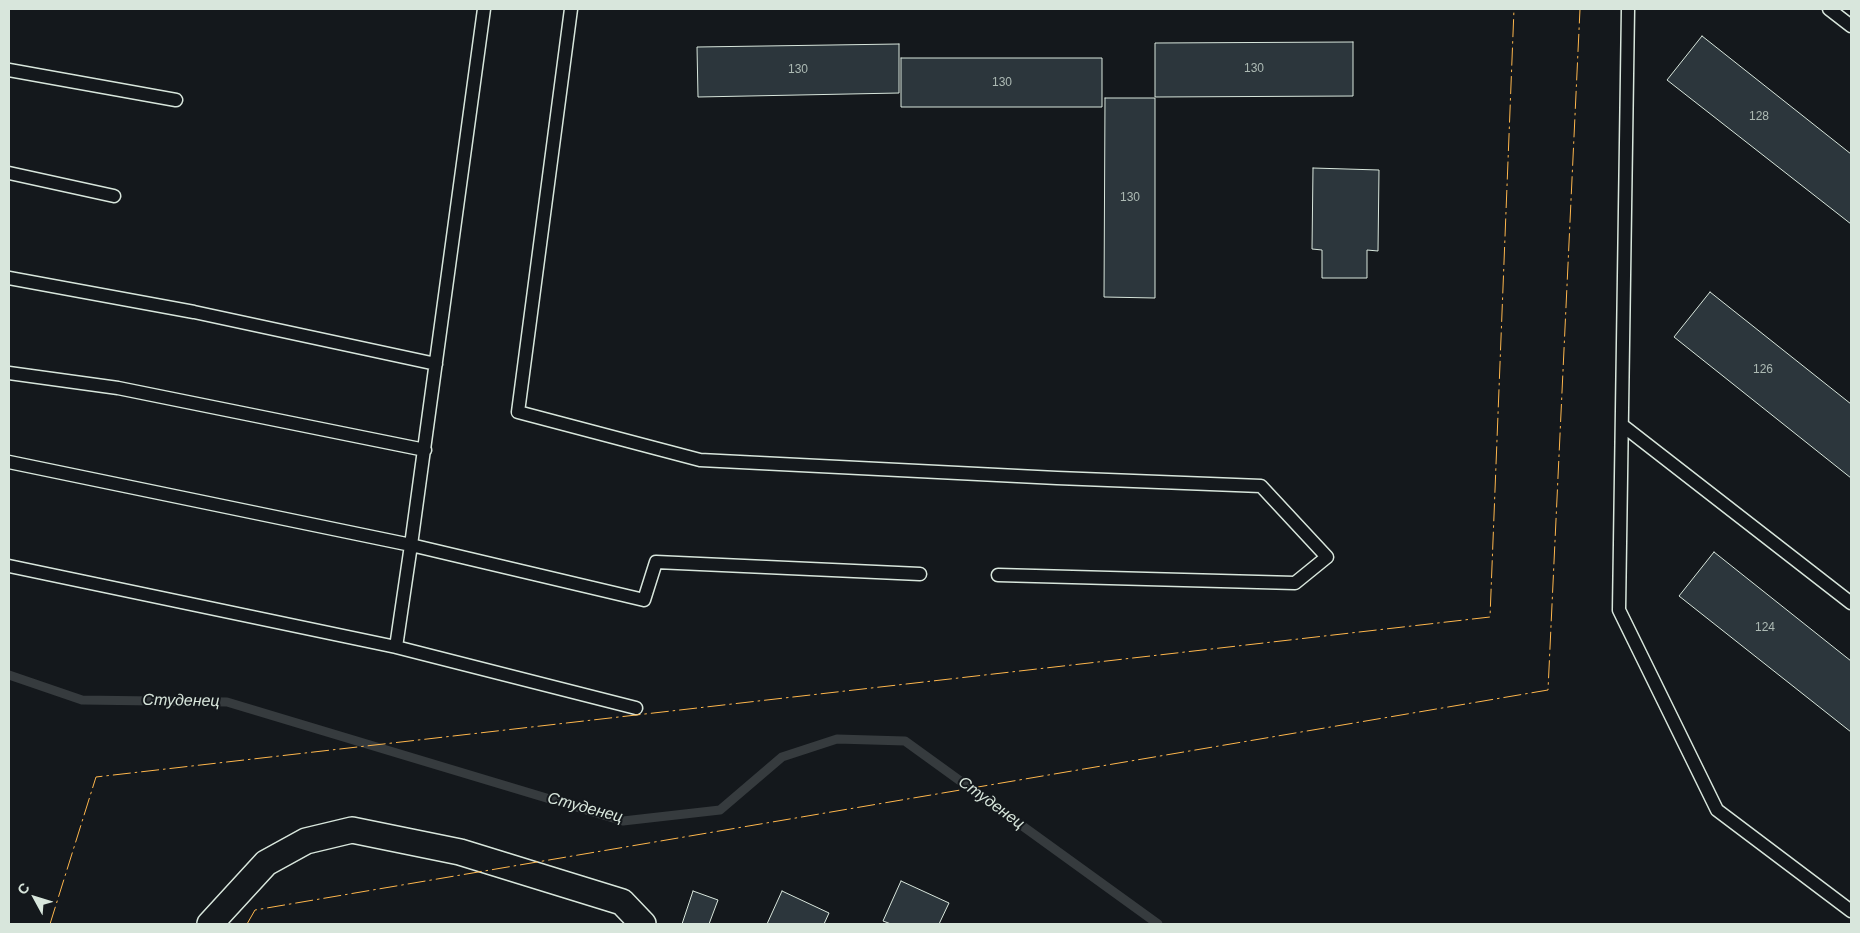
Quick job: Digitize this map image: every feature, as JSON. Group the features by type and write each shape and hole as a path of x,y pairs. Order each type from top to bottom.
{"street":[{"path":"210,924 266,863 306,841 352,830 460,852 622,902 643,924"}],"lane":[{"path":"396,647 425,450 484,9"},
{"path":"571,9 518,412 700,460 1261,486 1328,556 1295,583 998,575"},
{"path":"1628,9 1619,610 1717,810 1851,911"},
{"path":"1829,9 1851,26"},
{"path":"9,70 176,100"},
{"path":"9,173 114,196"},
{"path":"9,278 194,312 436,364"},
{"path":"9,374 118,388 425,450"},
{"path":"1622,425 1851,603"},
{"path":"9,462 411,545 644,600 656,562 920,574"},
{"path":"9,566 396,647 636,708"}],"building":[{"path":"1702,36 1851,154 1851,224 1667,80"},
{"path":"1353,42 1353,96 1155,97 1155,43"},
{"path":"899,44 899,93 698,97 697,47"},
{"path":"901,58 1102,58 1102,107 901,107"},
{"path":"1105,98 1155,98 1155,298 1104,297"},
{"path":"1313,168 1379,170 1378,251 1367,250 1367,278 1322,278 1322,250 1312,249"},
{"path":"1710,292 1851,404 1851,478 1674,337"},
{"path":"1714,552 1851,661 1851,732 1679,596"},
{"path":"901,881 949,903 939,924 891,924 883,921"},
{"path":"693,891 718,900 709,924 682,924"},
{"path":"782,891 829,913 824,924 767,924"}],"waterway":[{"name":"Студенец","path":"9,675 82,700 227,702 623,821 720,810 782,757 837,739 905,741 1158,924"}],"power":[{"path":"50,924 96,777 1490,617 1514,9"},
{"path":"247,924 255,910 1548,690 1580,9"}]}
